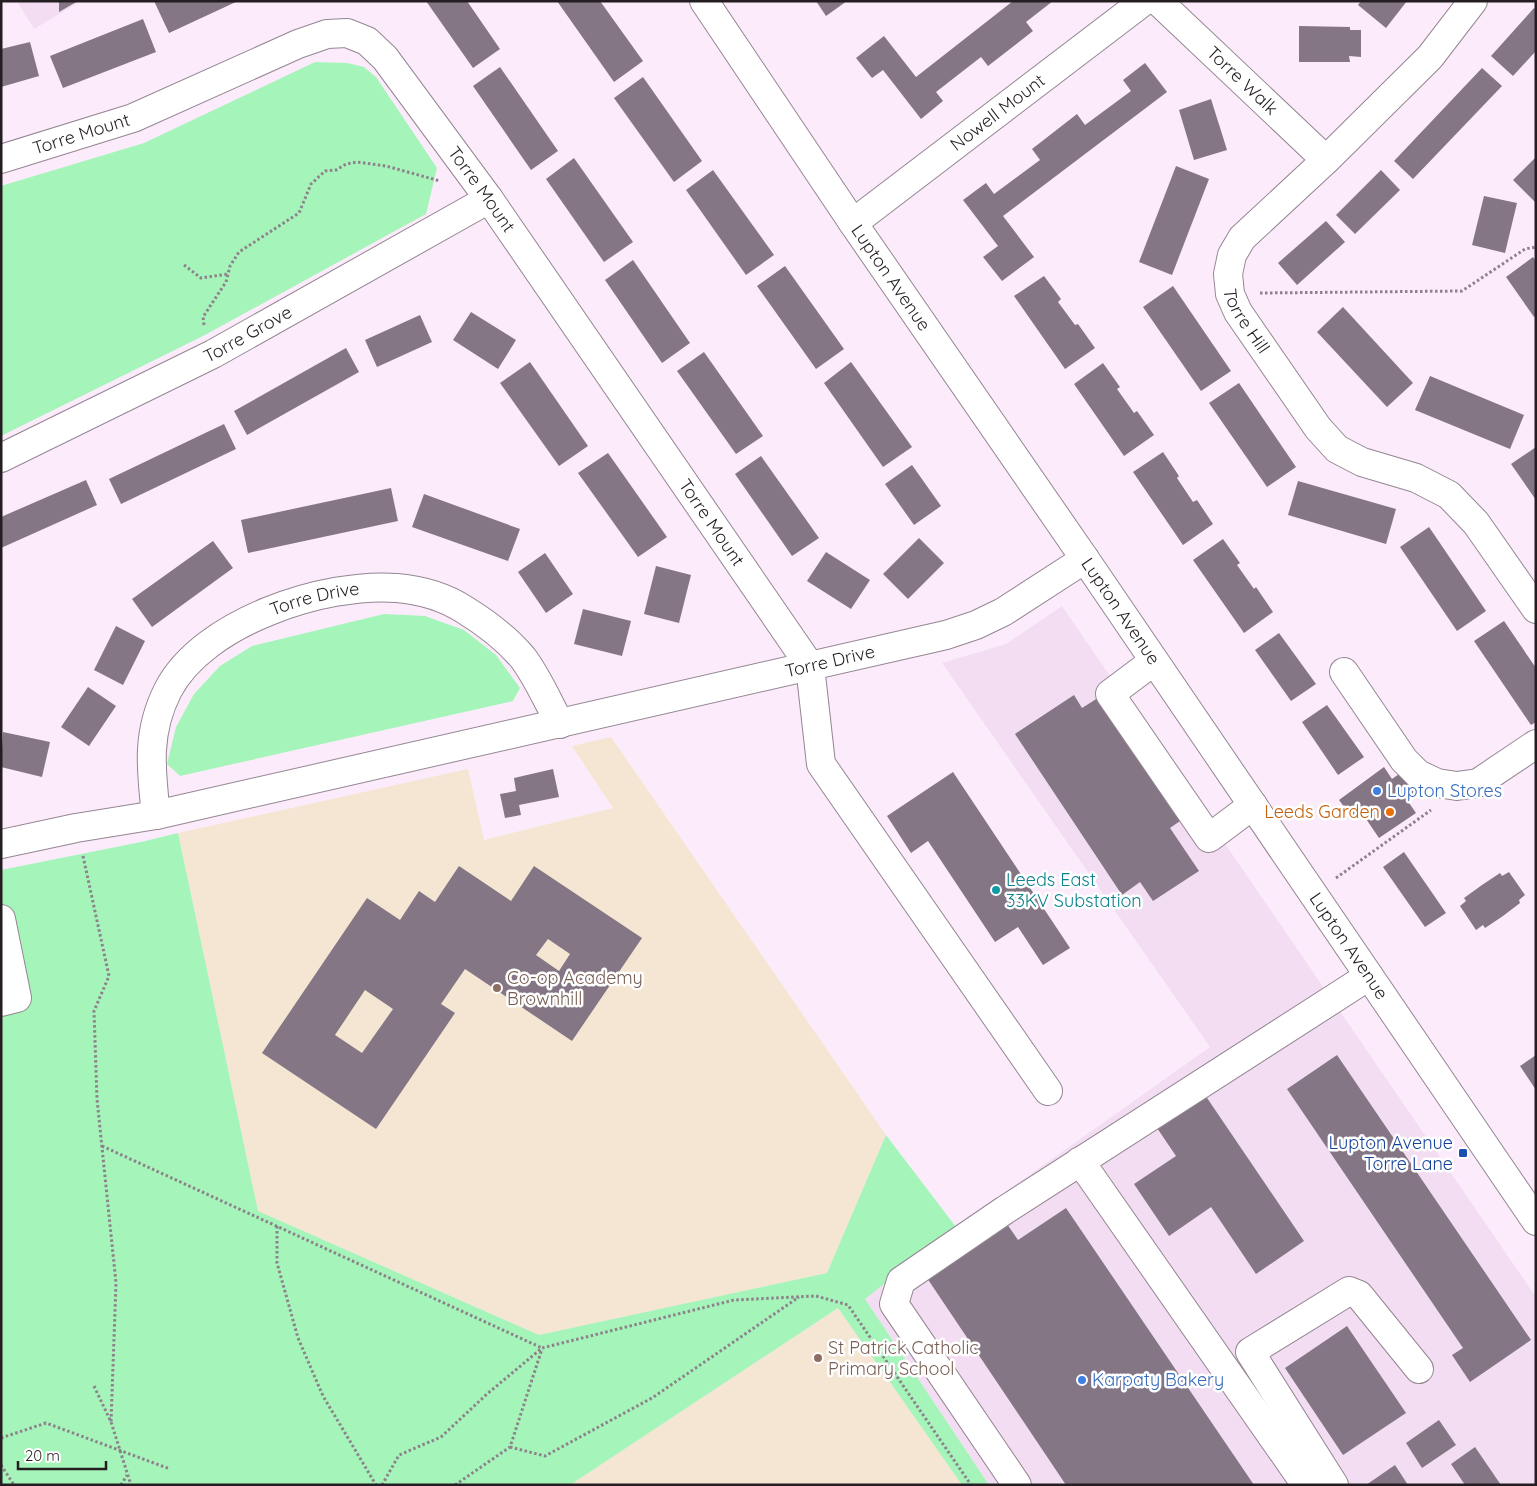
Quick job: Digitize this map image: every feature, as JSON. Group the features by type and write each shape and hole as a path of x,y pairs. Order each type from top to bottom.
{"street":[{"name":"Lupton Avenue","path":"704,1 853,223 1085,559 1536,1221"},
{"name":"Nowell Mount","path":"853,223 1144,1"},
{"name":"Torre Walk","path":"1158,1 1326,160"},
{"name":"Torre Hill","path":"1473,1 1430,57 1326,160 1242,238 1232,255 1228,274 1230,294 1238,312 1318,428 1337,449 1362,462 1416,478 1448,495 1476,523 1536,609"},
{"name":"Torre Mount","path":"1,159 134,118 298,44 327,34 347,33 367,41 385,58 489,200 810,666"},
{"name":"Torre Grove","path":"1,458 213,354 489,200"},
{"name":"Torre Drive","path":"1,844 76,828 156,816 946,635 976,625 1003,612 1085,559"},
{"name":"Torre Drive","path":"156,816 151,765 154,726 169,689 192,657 224,634 248,620 296,601 346,590 372,588 397,588 435,595 464,609 499,633 523,659 560,724"},
{"path":"1154,661 1110,694 1209,838 1252,805"},
{"path":"810,666 821,764 1048,1091"},
{"path":"1344,672 1404,760 1418,774 1437,784 1457,786 1478,783 1536,744"},
{"path":"1,919 17,998 1,1002"},
{"path":"1017,1485 894,1304 901,1281 1080,1161 1369,976"},
{"path":"1080,1161 1306,1485"},
{"path":"1334,1485 1250,1352 1349,1291 1359,1295 1419,1369"}],"path":[{"path":"213,354 205,335 203,317 226,282 230,266 239,252 299,213 311,184 325,171 336,170 346,164 357,162 386,166 443,182"},
{"path":"1230,294 1462,291 1525,249 1536,247"},
{"path":"184,265 201,278 228,274"},
{"path":"1342,874 1435,807 1457,786"},
{"path":"76,828 109,976 94,1011 97,1099 116,1283 111,1422"},
{"path":"102,1145 542,1348"},
{"path":"277,1226 277,1263 298,1338 323,1396 376,1485"},
{"path":"510,1447 545,1456 652,1398 799,1296"},
{"path":"382,1485 399,1455 441,1437 487,1394 542,1348 734,1300 799,1296 816,1296 848,1305 971,1485"},
{"path":"455,1485 510,1447 542,1348"},
{"path":"94,1386 111,1422 130,1485"},
{"path":"1,1438 46,1423 170,1469"},
{"path":"1,1465 14,1485"},
{"path":"121,1485 127,1474"}],"shaded area":[{"path":"17,1 81,1 34,29"},
{"path":"1062,606 1536,1297 1536,1485 989,1485 865,1299 956,1227 1210,1047 942,663 1006,644"},
{"name":"Co-op Academy Brownhill","path":"611,737 886,1135 827,1273 539,1335 258,1211 178,833 468,769 484,840 613,808 572,746"},
{"name":"St Patrick Catholic Primary School","path":"838,1308 962,1485 570,1485"}],"green space":[{"path":"315,62 347,63 364,67 376,77 437,168 426,214 205,335 1,436 1,186 144,143"},
{"path":"384,614 425,616 464,630 496,655 520,688 513,701 180,776 167,764 176,727 194,694 220,666 252,646"},
{"path":"178,833 258,1211 539,1335 827,1273 886,1135 956,1227 865,1299 989,1485 962,1485 838,1308 570,1485 1,1485 1,870"}],"building":[{"path":"59,1 78,1 59,12"},
{"path":"154,1 238,1 169,33"},
{"path":"426,1 467,1 500,49 473,68"},
{"path":"557,1 600,1 643,61 614,82"},
{"path":"816,1 847,1 826,16"},
{"path":"1013,1 1053,1 1026,22 1033,31 988,66 981,57 936,92 943,101 921,119 883,70 872,78 856,58 884,36 916,77"},
{"path":"1361,1 1407,1 1386,28 1358,5"},
{"path":"1534,8 1536,10 1536,51 1513,76 1491,56"},
{"path":"143,19 156,52 63,88 50,56"},
{"path":"1299,26 1350,27 1350,30 1361,30 1361,57 1349,56 1350,62 1299,62"},
{"path":"30,42 39,76 1,87 1,49"},
{"path":"1145,63 1167,92 1003,216 1034,257 1002,281 983,257 998,246 963,200 986,183 994,194 1040,160 1032,149 1077,114 1085,125 1131,91 1123,80"},
{"path":"500,67 558,151 531,170 473,86"},
{"path":"1482,68 1502,86 1413,179 1394,161"},
{"path":"643,77 702,161 674,182 614,98"},
{"path":"1211,99 1227,150 1194,160 1179,110"},
{"path":"1536,157 1536,203 1513,180"},
{"path":"574,158 633,242 604,262 546,179"},
{"path":"1176,166 1209,179 1172,275 1139,262"},
{"path":"713,170 774,255 746,275 686,190"},
{"path":"1381,170 1400,190 1355,234 1336,215"},
{"path":"1484,196 1517,203 1505,253 1472,245"},
{"path":"1326,221 1345,242 1297,285 1278,263"},
{"path":"1533,257 1536,261 1536,316 1534,317 1506,277"},
{"path":"633,260 690,343 662,363 605,280"},
{"path":"785,266 844,349 816,369 757,286"},
{"path":"1044,276 1061,299 1058,302 1075,325 1078,324 1095,348 1065,369 1014,296"},
{"path":"1173,286 1231,371 1201,391 1143,307"},
{"path":"1343,307 1413,383 1387,407 1317,332"},
{"path":"471,312 516,340 498,369 453,340"},
{"path":"420,315 432,342 377,367 365,340"},
{"path":"346,348 359,372 247,435 234,411"},
{"path":"704,352 763,436 736,454 677,371"},
{"path":"530,362 588,446 559,466 500,383"},
{"path":"851,362 912,447 883,467 824,383"},
{"path":"1103,363 1120,387 1117,389 1134,413 1137,411 1154,435 1124,456 1074,384"},
{"path":"1430,376 1524,415 1510,449 1415,410"},
{"path":"1239,383 1296,467 1267,487 1209,403"},
{"path":"224,424 236,449 121,504 109,479"},
{"path":"1536,447 1536,500 1511,464"},
{"path":"1163,452 1193,502 1197,500 1213,524 1183,545 1133,472"},
{"path":"608,453 667,537 638,557 578,473"},
{"path":"761,456 819,538 792,556 735,474"},
{"path":"912,465 941,506 914,525 885,484"},
{"path":"86,480 97,505 1,548 1,517"},
{"path":"1298,481 1396,509 1386,544 1288,515"},
{"path":"391,488 398,521 248,553 241,520"},
{"path":"424,494 520,529 508,561 412,527"},
{"path":"1429,527 1486,611 1457,631 1400,547"},
{"path":"919,538 944,563 908,599 883,574"},
{"path":"1223,539 1240,563 1237,565 1254,589 1256,587 1273,612 1244,633 1193,560"},
{"path":"213,541 233,568 152,627 132,599"},
{"path":"826,552 870,580 851,609 807,581"},
{"path":"545,553 573,594 546,613 518,572"},
{"path":"656,566 691,575 679,623 644,614"},
{"path":"583,609 631,621 622,656 574,644"},
{"path":"1504,621 1536,668 1536,722 1531,725 1474,641"},
{"path":"116,626 145,641 123,685 94,670"},
{"path":"1279,633 1316,684 1291,701 1255,650"},
{"path":"88,687 116,706 89,746 61,727"},
{"path":"1074,695 1082,708 1101,696 1183,819 1170,828 1199,871 1153,901 1140,882 1122,895 1015,734"},
{"path":"1327,705 1364,757 1338,775 1302,722"},
{"path":"3,732 50,742 42,777 1,767"},
{"path":"1384,767 1392,779 1402,772 1417,794 1407,800 1416,813 1379,838 1362,813 1353,819 1339,800"},
{"path":"553,769 559,797 519,805 521,815 505,818 500,794 516,791 514,778"},
{"name":"Leeds East 33KV Substation","path":"953,772 1070,948 1043,965 1018,927 995,942 928,841 911,853 887,816"},
{"path":"1404,852 1446,913 1425,927 1383,867"},
{"path":"459,866 511,901 534,866 642,938 572,1041 465,969 441,1004 455,1013 376,1129 262,1053 367,898 400,920 419,891 435,902","holes":["548,939 570,954 559,971 536,955","365,990 393,1009 362,1053 335,1035"]},
{"path":"1509,872 1525,895 1519,900 1520,903 1503,916 1485,928 1483,925 1476,930 1460,906 1466,901 1464,898 1500,873 1502,876"},
{"path":"1337,1055 1531,1340 1470,1382 1452,1355 1463,1348 1287,1089"},
{"path":"1536,1055 1536,1090 1520,1066"},
{"path":"1203,1092 1304,1241 1256,1274 1211,1207 1169,1236 1134,1184 1176,1156 1155,1125"},
{"path":"1066,1208 1254,1485 1066,1485 927,1278 1007,1224 1018,1240"},
{"path":"1347,1326 1406,1413 1343,1455 1285,1368"},
{"path":"1439,1420 1456,1445 1422,1468 1406,1443"},
{"path":"1475,1447 1501,1485 1465,1485 1451,1464"},
{"path":"1395,1465 1408,1485 1366,1485"}],"place":[{"name":"Lupton Stores","path":"1377,791"},
{"name":"Leeds Garden","path":"1390,812"},
{"name":"Leeds East 33KV Substation","path":"996,890"},
{"name":"Co-op Academy Brownhill","path":"497,988"},
{"name":"Lupton Avenue Torre Lane","path":"1463,1153"},
{"name":"St Patrick Catholic Primary School","path":"818,1358"},
{"name":"Karpaty Bakery","path":"1082,1380"}]}
